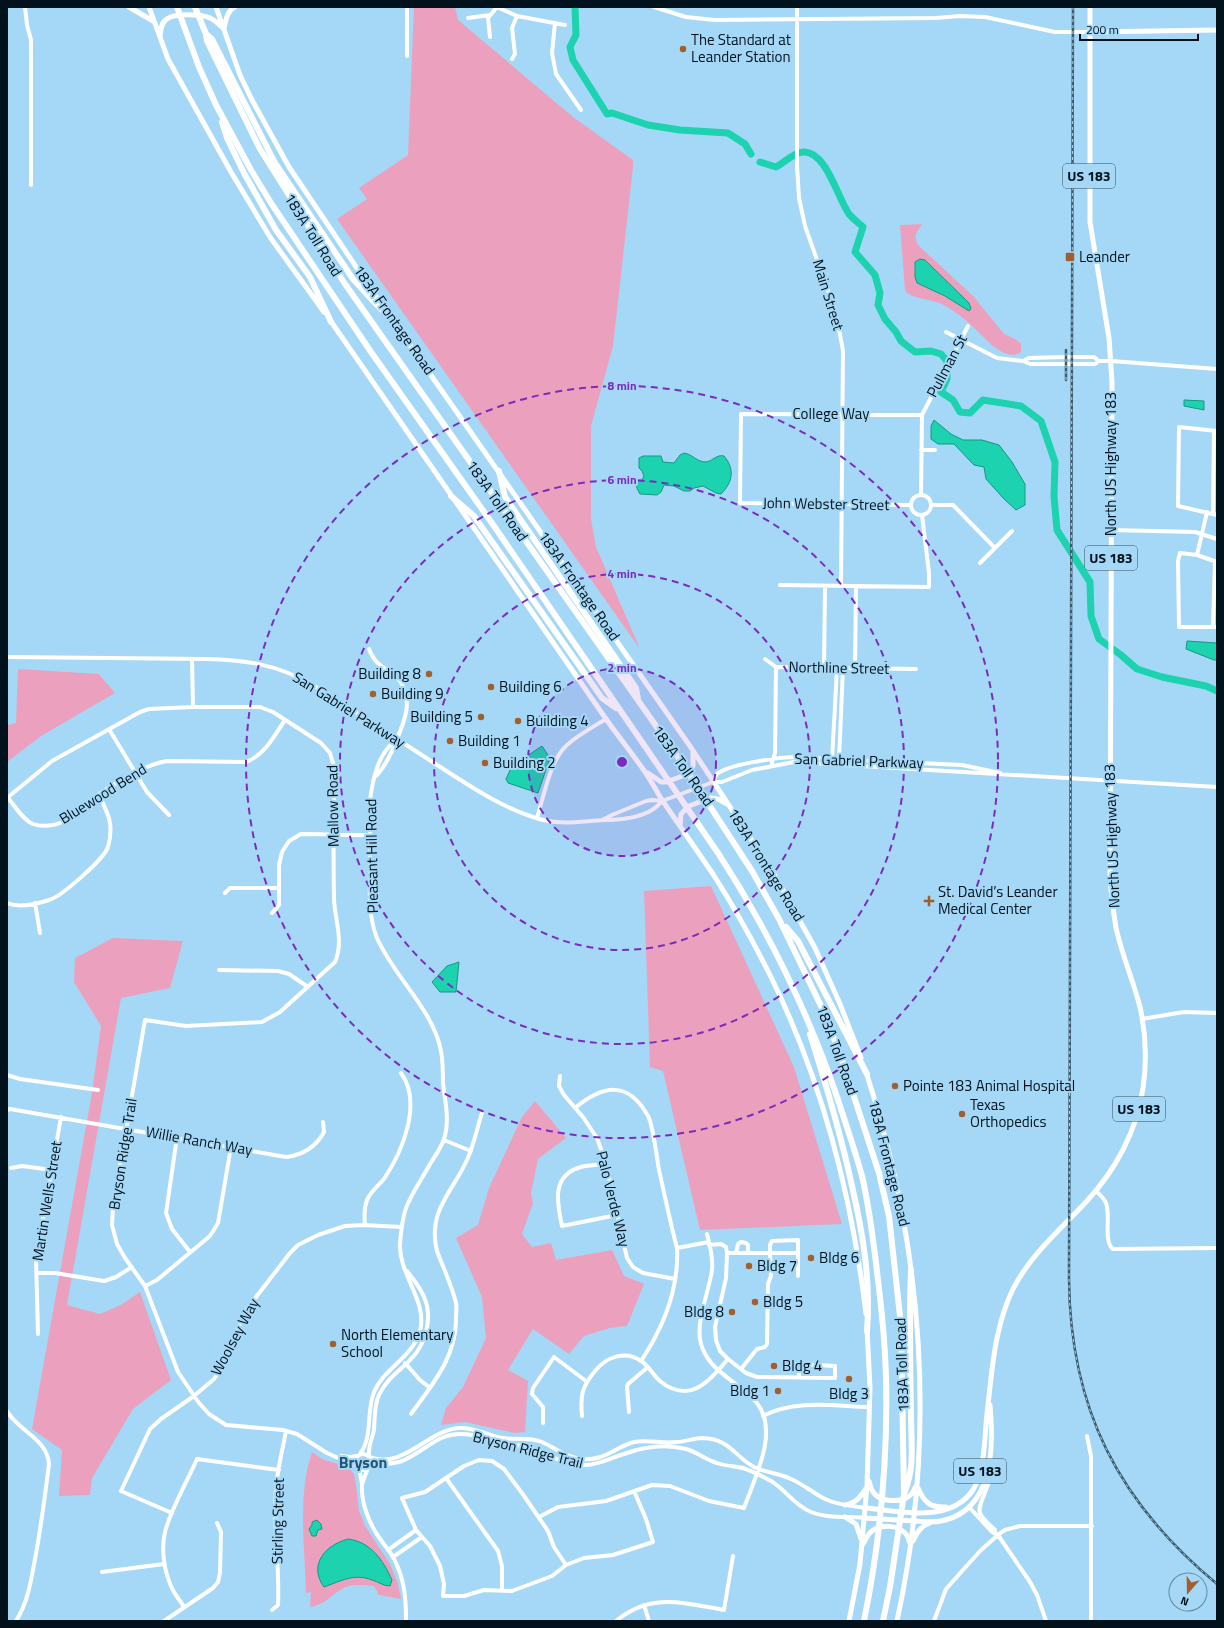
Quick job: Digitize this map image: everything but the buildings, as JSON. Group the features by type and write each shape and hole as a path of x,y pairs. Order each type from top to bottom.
{"highway":[{"name":"183A Toll Road","path":"177,7 199,67 216,105 251,170 271,203 372,352 494,526 718,853 757,917 783,965 799,1000 824,1060 862,1176 875,1250 882,1316 886,1377 883,1483 876,1545 864,1621"},
{"name":"183A Toll Road","path":"195,7 202,28 206,34 207,41 249,128 284,189 345,284 680,760 741,852 779,919 822,1008 840,1054 879,1173 889,1216 901,1325 904,1494 897,1546 883,1621"},
{"path":"206,34 212,39 275,163 299,201 353,279 396,324"},
{"path":"216,105 227,138 244,173 276,230 310,277 331,322"},
{"path":"499,471 505,497 636,688 639,702"},
{"path":"451,496 474,516 602,698 621,713"},
{"path":"779,919 798,941 867,1074"},
{"path":"799,1000 840,1132 862,1232 868,1275 869,1307 867,1331"},
{"path":"904,1494 909,1482 911,1454 911,1270"}],"main road":[{"path":"130,7 154,21"},
{"path":"149,7 168,59 231,172 270,237 331,322 606,719 644,770 662,801 714,876 754,944 786,1009 810,1071 831,1133 850,1208 862,1279 870,1388 868,1476 862,1543 850,1621"},
{"name":"183A Frontage Road","path":"216,7 240,75 289,167 747,830 774,874 815,948 852,1032 867,1074 884,1130 900,1196 914,1288 920,1365 918,1484 911,1545"},
{"path":"160,37 163,23 166,19 172,16 206,16 224,29 228,14 231,9 235,7"},
{"name":"North US Highway 183","path":"866,1508 932,1513 951,1507 964,1499 971,1492 980,1470 990,1398 993,1360 998,1331 1014,1289 1029,1264 1044,1244 1096,1191 1111,1172 1128,1139 1140,1108 1144,1086 1146,1065 1145,1039 1142,1018 1119,938 1113,908 1110,878 1111,361 1105,313 1090,222 1090,7"},
{"path":"1090,32 1217,30"},
{"path":"644,770 661,782 666,782 688,774 693,766 692,749"},
{"path":"680,826 681,814 689,806 710,798 718,799 728,804"},
{"name":"US 183","path":"897,1621 906,1580 911,1545 921,1528 934,1522 951,1518 968,1507 981,1491 990,1462 990,1398"},
{"path":"868,1476 873,1493 884,1499 900,1500 906,1498 912,1493 918,1484"},
{"path":"918,1484 922,1497 929,1505 937,1508 951,1507"},
{"path":"845,1505 859,1499 867,1486"},
{"path":"968,1507 971,1492"},
{"path":"845,1516 856,1524 862,1543"},
{"name":"US 183","path":"865,1518 934,1522"},
{"path":"862,1543 868,1534 880,1527 890,1527 905,1533 911,1545"}],"street":[{"path":"25,7 31,40 31,185"},
{"path":"407,7 407,56"},
{"path":"490,36 488,18 497,7 516,16 564,25"},
{"path":"654,7 686,17 710,20 936,18 960,16 985,17 1055,32 1090,32"},
{"name":"Main Street","path":"797,7 797,166 799,198 805,226 838,324 843,351 841,586"},
{"path":"468,18 491,15"},
{"path":"512,59 515,54 512,28 516,16"},
{"path":"554,23 552,53 556,74 581,110"},
{"name":"Pullman St","path":"922,415 968,326"},
{"path":"946,332 997,358 1023,361 1030,364 1095,364 1099,361"},
{"path":"1023,361 1029,358 1094,358 1099,361 1217,369"},
{"name":"College Way","path":"740,503 741,414 922,415"},
{"path":"921,495 922,415"},
{"path":"1179,427 1216,431 1215,514 1178,506 1179,427"},
{"path":"921,450 935,450"},
{"path":"921,495 929,499 931,505 928,513 922,515 915,513 911,505 914,498 921,495"},
{"name":"John Webster Street","path":"740,503 911,505"},
{"path":"931,505 953,505 995,548"},
{"path":"1197,555 1206,512"},
{"path":"780,585 928,587 929,573 922,515"},
{"path":"1111,530 1169,530 1202,534 1217,539"},
{"path":"980,563 1012,531"},
{"path":"1180,553 1197,555 1216,562 1215,627 1179,627 1178,561 1180,553"},
{"path":"824,668 825,586"},
{"path":"854,668 856,586"},
{"name":"Pleasant Hill Road","path":"359,1455 366,1444 370,1408 374,1392 379,1382 402,1359 417,1339 420,1330 420,1305 403,1266 400,1244 402,1227 408,1204 444,1140 447,1116 438,1037 429,1020 388,958 376,936 370,906 370,800 375,776 380,772 395,748 407,709 405,691 399,680 375,660 369,649"},
{"name":"San Gabriel Parkway","path":"7,657 231,659 254,662 277,668 295,675 492,799 507,807 537,818 565,823 622,819 654,809 662,801 713,782 722,782 746,772 794,762 1217,787"},
{"path":"192,659 193,707"},
{"name":"Northline Street","path":"765,659 776,667 916,669"},
{"path":"772,766 774,759 776,667"},
{"path":"831,764 838,668"},
{"path":"839,765 843,668"},
{"name":"Mallow Road","path":"7,798 52,761 140,712 150,709 193,707 260,707 273,712 321,743 332,757 334,767 335,910 340,944 335,962 280,1012 262,1022 186,1026 145,1020"},
{"path":"537,818 553,766 558,755 567,745 606,719"},
{"name":"Bluewood Bend","path":"7,798 32,824 46,825 62,822 80,807 135,773 156,762 246,762 253,759 265,750 285,720"},
{"path":"109,729 147,792 169,815"},
{"name":"San Gabriel Parkway","path":"713,782 718,773 736,766 774,759 804,757 962,765 1011,775"},
{"path":"7,904 18,906 50,900 99,861 106,852 111,821 99,795"},
{"name":"San Gabriel Parkway","path":"602,820 612,814 646,801 662,801"},
{"path":"272,913 279,905 279,865 282,852 289,841 301,834 370,835"},
{"path":"225,893 230,888 279,888"},
{"path":"36,903 40,933"},
{"path":"219,970 278,971 289,974 308,987"},
{"path":"1142,1018 1184,1012 1217,1013"},
{"name":"Bryson Ridge Trail","path":"145,1020 113,1206 112,1225 117,1244 145,1286 178,1372 194,1396 209,1414 226,1425 286,1431 296,1434 327,1453 358,1467"},
{"path":"365,1225 364,1211 369,1196 384,1178 402,1144 408,1126 410,1098 406,1079 401,1073"},
{"path":"7,1075 20,1079 98,1090"},
{"name":"Palo Verde Way","path":"560,1076 559,1086 564,1095 597,1138 606,1164 627,1258 633,1267 644,1273 675,1279"},
{"path":"575,1108 588,1098 602,1091 618,1089 633,1096 649,1117 676,1248 677,1267 666,1314 660,1329 641,1361"},
{"name":"Willie Ranch Way","path":"7,1110 10,1109 61,1117 286,1157 297,1155 311,1148 321,1138 324,1132 323,1122"},
{"path":"411,1414 430,1388 448,1358 454,1342 457,1327 456,1304 437,1251 434,1225 438,1212 467,1161 482,1113"},
{"name":"Martin Wells Street","path":"38,1334 36,1259 61,1117"},
{"path":"177,1138 166,1212 172,1229 190,1252"},
{"path":"444,1140 471,1150"},
{"path":"145,1286 157,1280 210,1236 218,1223 231,1147"},
{"path":"606,1164 580,1168 570,1173 562,1180 558,1192 558,1205 562,1226 617,1215"},
{"path":"11,1168 22,1166 52,1170"},
{"path":"1096,1191 1107,1204 1109,1243 1113,1249 1217,1248"},
{"name":"Woolsey Way","path":"172,1513 121,1491 150,1429 161,1419 194,1396 218,1374 246,1310 290,1253 298,1245 318,1235 345,1226 365,1225 402,1227"},
{"path":"539,1517 558,1507 606,1501 652,1485 670,1486 709,1501 744,1508 758,1469 767,1429 759,1406 719,1371 706,1356 700,1339 701,1319 712,1270 707,1234"},
{"path":"741,1369 757,1349 765,1347 767,1344 768,1284 771,1276 770,1245 772,1241 798,1240 798,1276"},
{"path":"736,1253 740,1242 748,1245 748,1253"},
{"path":"676,1248 709,1244 721,1244 726,1247 726,1278 715,1328 716,1340 720,1350 728,1359 746,1373 757,1377 835,1378 835,1366 799,1364 799,1377"},
{"path":"727,1253 798,1253"},
{"name":"Pleasant Hill Road","path":"370,1456 369,1450 374,1430 377,1400 390,1378 411,1359 422,1343 427,1326 428,1316 424,1297 403,1266"},
{"path":"37,1273 55,1272 104,1281 116,1277 132,1267"},
{"path":"582,1416 582,1392 586,1381 599,1366 610,1358 623,1355 630,1356 641,1361 659,1381 673,1390 687,1391 701,1386 719,1371 728,1359"},
{"path":"543,1422 543,1407 532,1394 533,1388 554,1357 586,1381"},
{"path":"402,1359 420,1380 430,1388"},
{"path":"629,1412 628,1384 648,1367"},
{"path":"763,1416 774,1410 793,1405 869,1407"},
{"path":"7,1411 14,1421 43,1445 48,1455 49,1464 40,1533 29,1590 21,1613 16,1621"},
{"name":"Bryson Ridge Trail","path":"370,1456 384,1460 400,1456 438,1434 449,1430 465,1428 474,1429 504,1438 534,1440 569,1457 589,1460 602,1457 634,1442 649,1440 675,1442 710,1439 722,1442 732,1448 741,1458 758,1469 790,1478 806,1486 824,1499 845,1505 866,1508"},
{"name":"Stirling Street","path":"272,1610 278,1605 276,1542 277,1480 286,1431"},
{"name":"Bryson Ridge Trail","path":"369,1468 377,1465 399,1462 437,1440 460,1434 479,1436 500,1442 524,1446 581,1466 601,1464 622,1454 648,1448 661,1446 682,1448 694,1452 715,1463 744,1468 780,1486 806,1509 824,1516 865,1518"},
{"path":"1087,1436 1091,1456 1091,1621"},
{"path":"362,1484 372,1462 370,1456 365,1453 359,1455 355,1461 362,1484 365,1511 375,1531 393,1557 402,1578 406,1598 406,1621"},
{"name":"Bryson Ridge Trail","path":"336,1456 351,1457 359,1455"},
{"path":"184,1607 171,1588 164,1564 163,1542 164,1532 197,1459 279,1470"},
{"path":"566,1565 554,1547 548,1531 539,1517 504,1469 492,1461 480,1460 464,1466 425,1492 402,1498 416,1530 430,1546 440,1566 444,1584 443,1596 464,1596 484,1590 512,1591 552,1576 566,1565 584,1558 613,1555 653,1542 643,1511 634,1491"},
{"path":"990,1462 991,1469 989,1485 980,1503 979,1509 981,1515 995,1530 996,1534 1030,1582 1037,1595 1046,1621"},
{"path":"358,1467 362,1470 369,1468"},
{"path":"446,1478 498,1551 502,1566 502,1590"},
{"path":"968,1507 992,1532 996,1534"},
{"path":"164,1621 213,1588 218,1582 220,1573 221,1532 217,1523"},
{"path":"934,1621 946,1589 996,1534 1020,1526 1092,1526"},
{"path":"388,1550 416,1530"},
{"path":"393,1557 422,1537"},
{"path":"616,1621 628,1611 660,1601 724,1610 733,1556"},
{"path":"102,1572 164,1564"},
{"path":"644,1605 649,1621"}],"shaded area":[{"path":"414,7 455,7 458,20 573,117 633,160 613,346 591,426 591,519 596,547 640,649 337,219 367,199 359,188 408,155"},
{"path":"922,224 916,235 918,245 974,297 1004,334 1015,339 1021,344 1021,352 1014,355 1000,351 986,340 967,321 952,310 939,303 914,297 907,293 905,290 900,225"},
{"path":"920,259 925,260 969,303 971,309 969,311 945,296 917,283 915,277 915,262"},
{"path":"1184,400 1204,401 1204,410 1184,406"},
{"path":"934,420 951,434 963,440 982,440 999,445 1012,462 1025,484 1025,505 1016,510 986,479 984,467 974,465 954,444 938,444 931,439 931,426"},
{"path":"684,453 703,462 719,456 724,456 730,466 731,475 728,485 721,494 703,486 694,488 690,491 684,491 674,486 664,485 661,492 657,495 640,494 637,489 637,484 638,480 642,480 644,476 639,468 639,458 643,456 661,456 663,462 674,463 680,455"},
{"path":"1187,641 1217,643 1217,660 1186,649"},
{"path":"18,669 99,674 115,693 41,736 7,762 7,725 16,723"},
{"path":"542,746 550,758 538,793 508,783 506,779 512,766"},
{"path":"711,886 794,1067 842,1224 700,1230 663,1071 650,1067 644,891"},
{"path":"113,938 183,941 170,988 121,998 67,1305 100,1314 121,1305 140,1292 171,1380 133,1409 92,1478 90,1495 59,1496 62,1450 32,1429 92,1093 101,1026 74,982 75,958"},
{"path":"459,962 456,992 440,992 432,982 447,966"},
{"path":"535,1101 566,1138 538,1159 531,1193 533,1203 522,1234 532,1247 551,1243 556,1260 612,1250 624,1276 644,1284 627,1326 610,1328 584,1336 569,1354 533,1329 508,1370 528,1381 525,1432 515,1433 465,1422 441,1425 446,1408 463,1387 486,1338 482,1297 456,1238 478,1225 489,1188 522,1117"},
{"path":"312,1452 322,1459 348,1467 354,1474 359,1511 365,1526 390,1564 398,1584 401,1599 379,1595 374,1586 357,1585 348,1586 323,1602 310,1607 311,1592 306,1593 303,1504 307,1469"},
{"path":"317,1520 321,1524 322,1529 318,1530 316,1536 312,1536 309,1529 312,1522"},
{"path":"348,1539 363,1544 375,1553 385,1566 392,1580 390,1586 359,1577 342,1580 324,1587 319,1579 318,1571 318,1564 321,1557 332,1546"}],"waterway":[{"path":"575,7 576,35 570,47 573,60 607,114 612,113 648,125 680,130 728,133 745,144 751,154"},
{"path":"760,162 776,167 792,156 803,152 811,153 825,167 849,214 863,227 855,252 875,275 880,293 878,305 885,319 896,332 901,341 915,352 931,351 941,354 947,361 947,379 941,392 953,400 960,412 970,413 983,400 1021,406 1041,421 1055,462 1054,496 1057,530 1090,582 1091,616 1099,639 1137,669 1162,677 1206,686 1217,691"}],"railway":[{"path":"1073,7 1069,1279 1072,1326 1079,1370 1090,1411 1106,1449 1127,1485 1152,1520 1182,1553 1217,1584"},
{"path":"1066,350 1066,380"}],"place":[{"name":"The Standard at Leander Station","path":"683,49"},
{"name":"Leander","path":"1070,257"},
{"name":"Building 8","path":"429,674"},
{"name":"Building 6","path":"491,687"},
{"name":"Building 9","path":"373,694"},
{"name":"Building 5","path":"481,717"},
{"name":"Building 4","path":"518,721"},
{"name":"Building 1","path":"450,741"},
{"name":"Building 2","path":"485,763"},
{"name":"St. David’s Leander Medical Center","path":"929,901"},
{"name":"Pointe 183 Animal Hospital","path":"895,1086"},
{"name":"Texas Orthopedics","path":"962,1114"},
{"name":"Bldg 6","path":"811,1258"},
{"name":"Bldg 7","path":"749,1266"},
{"name":"Bldg 5","path":"755,1302"},
{"name":"Bldg 8","path":"732,1312"},
{"name":"North Elementary School","path":"333,1344"},
{"name":"Bldg 4","path":"774,1366"},
{"name":"Bldg 3","path":"849,1379"},
{"name":"Bldg 1","path":"778,1391"}],"district":[{"name":"Bryson","path":"363,1462"}]}
